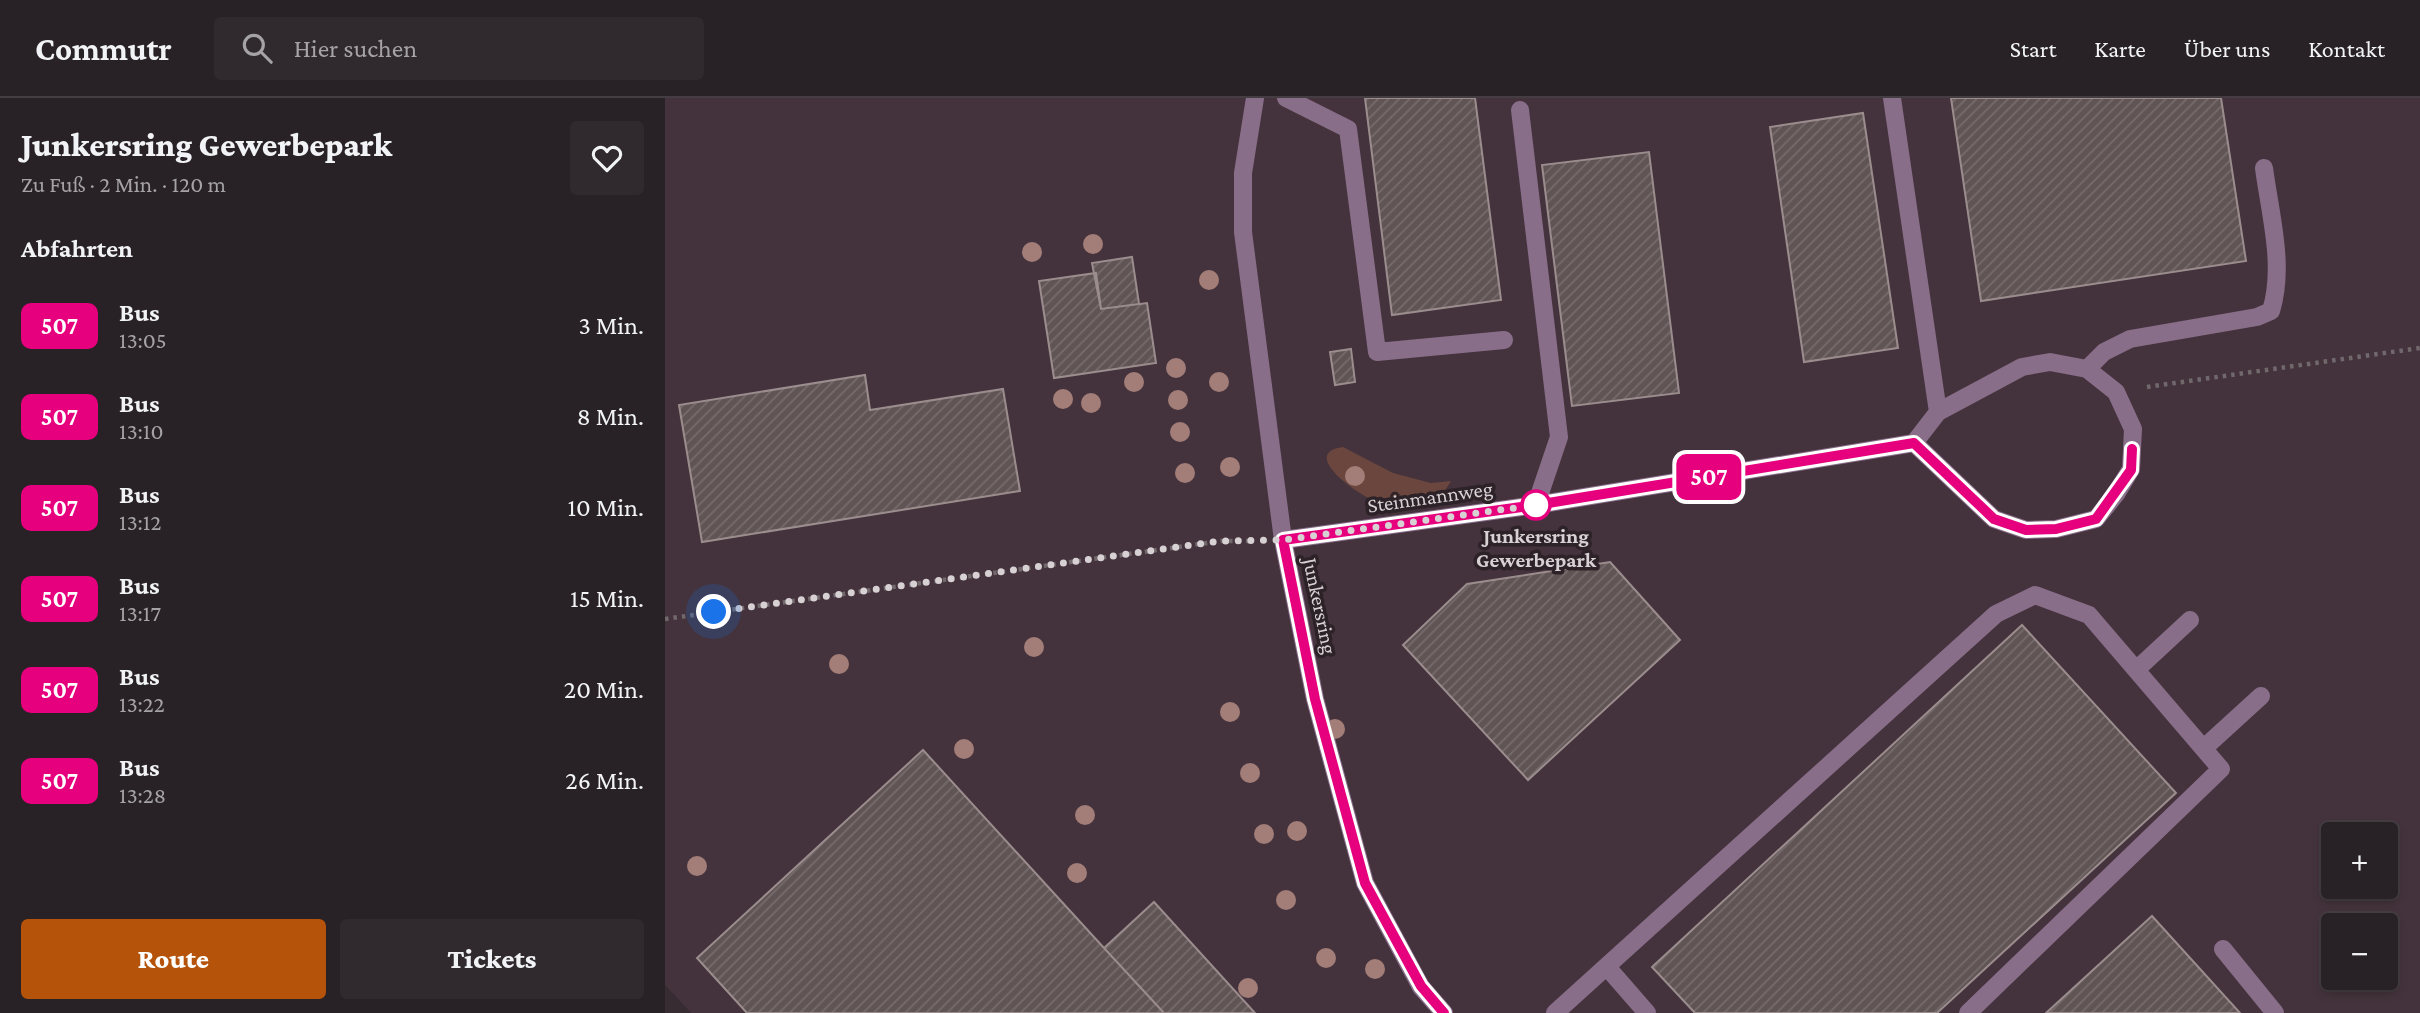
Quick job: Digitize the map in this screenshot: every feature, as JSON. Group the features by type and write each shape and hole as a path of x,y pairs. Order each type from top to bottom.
{"street":[{"name":"Junkersring","path":"1255,98 1243,173 1243,232 1283,540 1315,699 1365,883 1421,986 1444,1013"},
{"path":"1286,98 1348,129 1377,352 1504,340"},
{"path":"1892,98 1938,412"},
{"path":"1520,110 1559,437 1536,505"},
{"path":"2087,369 2104,352 2130,339 2257,317 2271,311 2277,293 2278,270 2264,168"},
{"path":"2050,362 2087,369 2116,392 2133,429 2131,470 2096,519 2056,529 2026,530 1994,519 1914,443 1938,412 2022,367 2050,362"},
{"name":"Steinmannweg","path":"1283,540 1536,505 1914,443"},
{"path":"1555,1013 1996,614 2035,595 2089,615 2221,769 1968,1013"},
{"path":"2136,670 2190,620"},
{"path":"2204,748 2262,696"},
{"path":"2223,949 2275,1013"},
{"path":"1607,967 1647,1013"}],"path":[{"path":"2116,392 2420,348"},
{"path":"665,619 1221,541 1283,540"}],"shaded area":[{"path":"665,98 2420,98 2420,1013 691,1013 665,985"},
{"path":"1343,447 1393,473 1431,483 1451,481 1444,491 1431,498 1400,502 1376,501 1346,483 1329,465 1327,457 1331,451"}],"building":[{"path":"1365,98 1475,98 1501,300 1392,315"},
{"path":"1951,98 2221,98 2246,261 1981,301"},
{"path":"1863,113 1898,348 1804,362 1770,127"},
{"path":"1649,152 1679,393 1572,406 1542,165"},
{"path":"1132,257 1139,304 1101,309 1092,263"},
{"path":"1096,273 1101,309 1147,303 1156,363 1054,378 1039,281"},
{"path":"1351,349 1355,382 1335,385 1330,352"},
{"path":"865,375 870,410 1003,389 1020,491 702,542 679,405"},
{"path":"1610,562 1680,640 1528,780 1403,645 1467,584"},
{"path":"2022,625 2176,793 1937,1013 1695,1013 1652,967"},
{"path":"923,750 1164,1013 747,1013 697,958"},
{"path":"1154,902 1255,1013 1164,1013 1104,948"},
{"path":"2152,916 2240,1013 2046,1013"}],"bus line":[{"name":"507","path":"1444,1013 1421,986 1365,883 1315,699 1283,540 1536,505 1914,443 1994,519 2026,530 2056,529 2096,519 2131,470 2132,449"}],"place":[{"name":"Junkersring Gewerbepark","path":"1536,505"}],"route":[{"path":"714,612 1221,541 1283,540 1536,505"}]}
